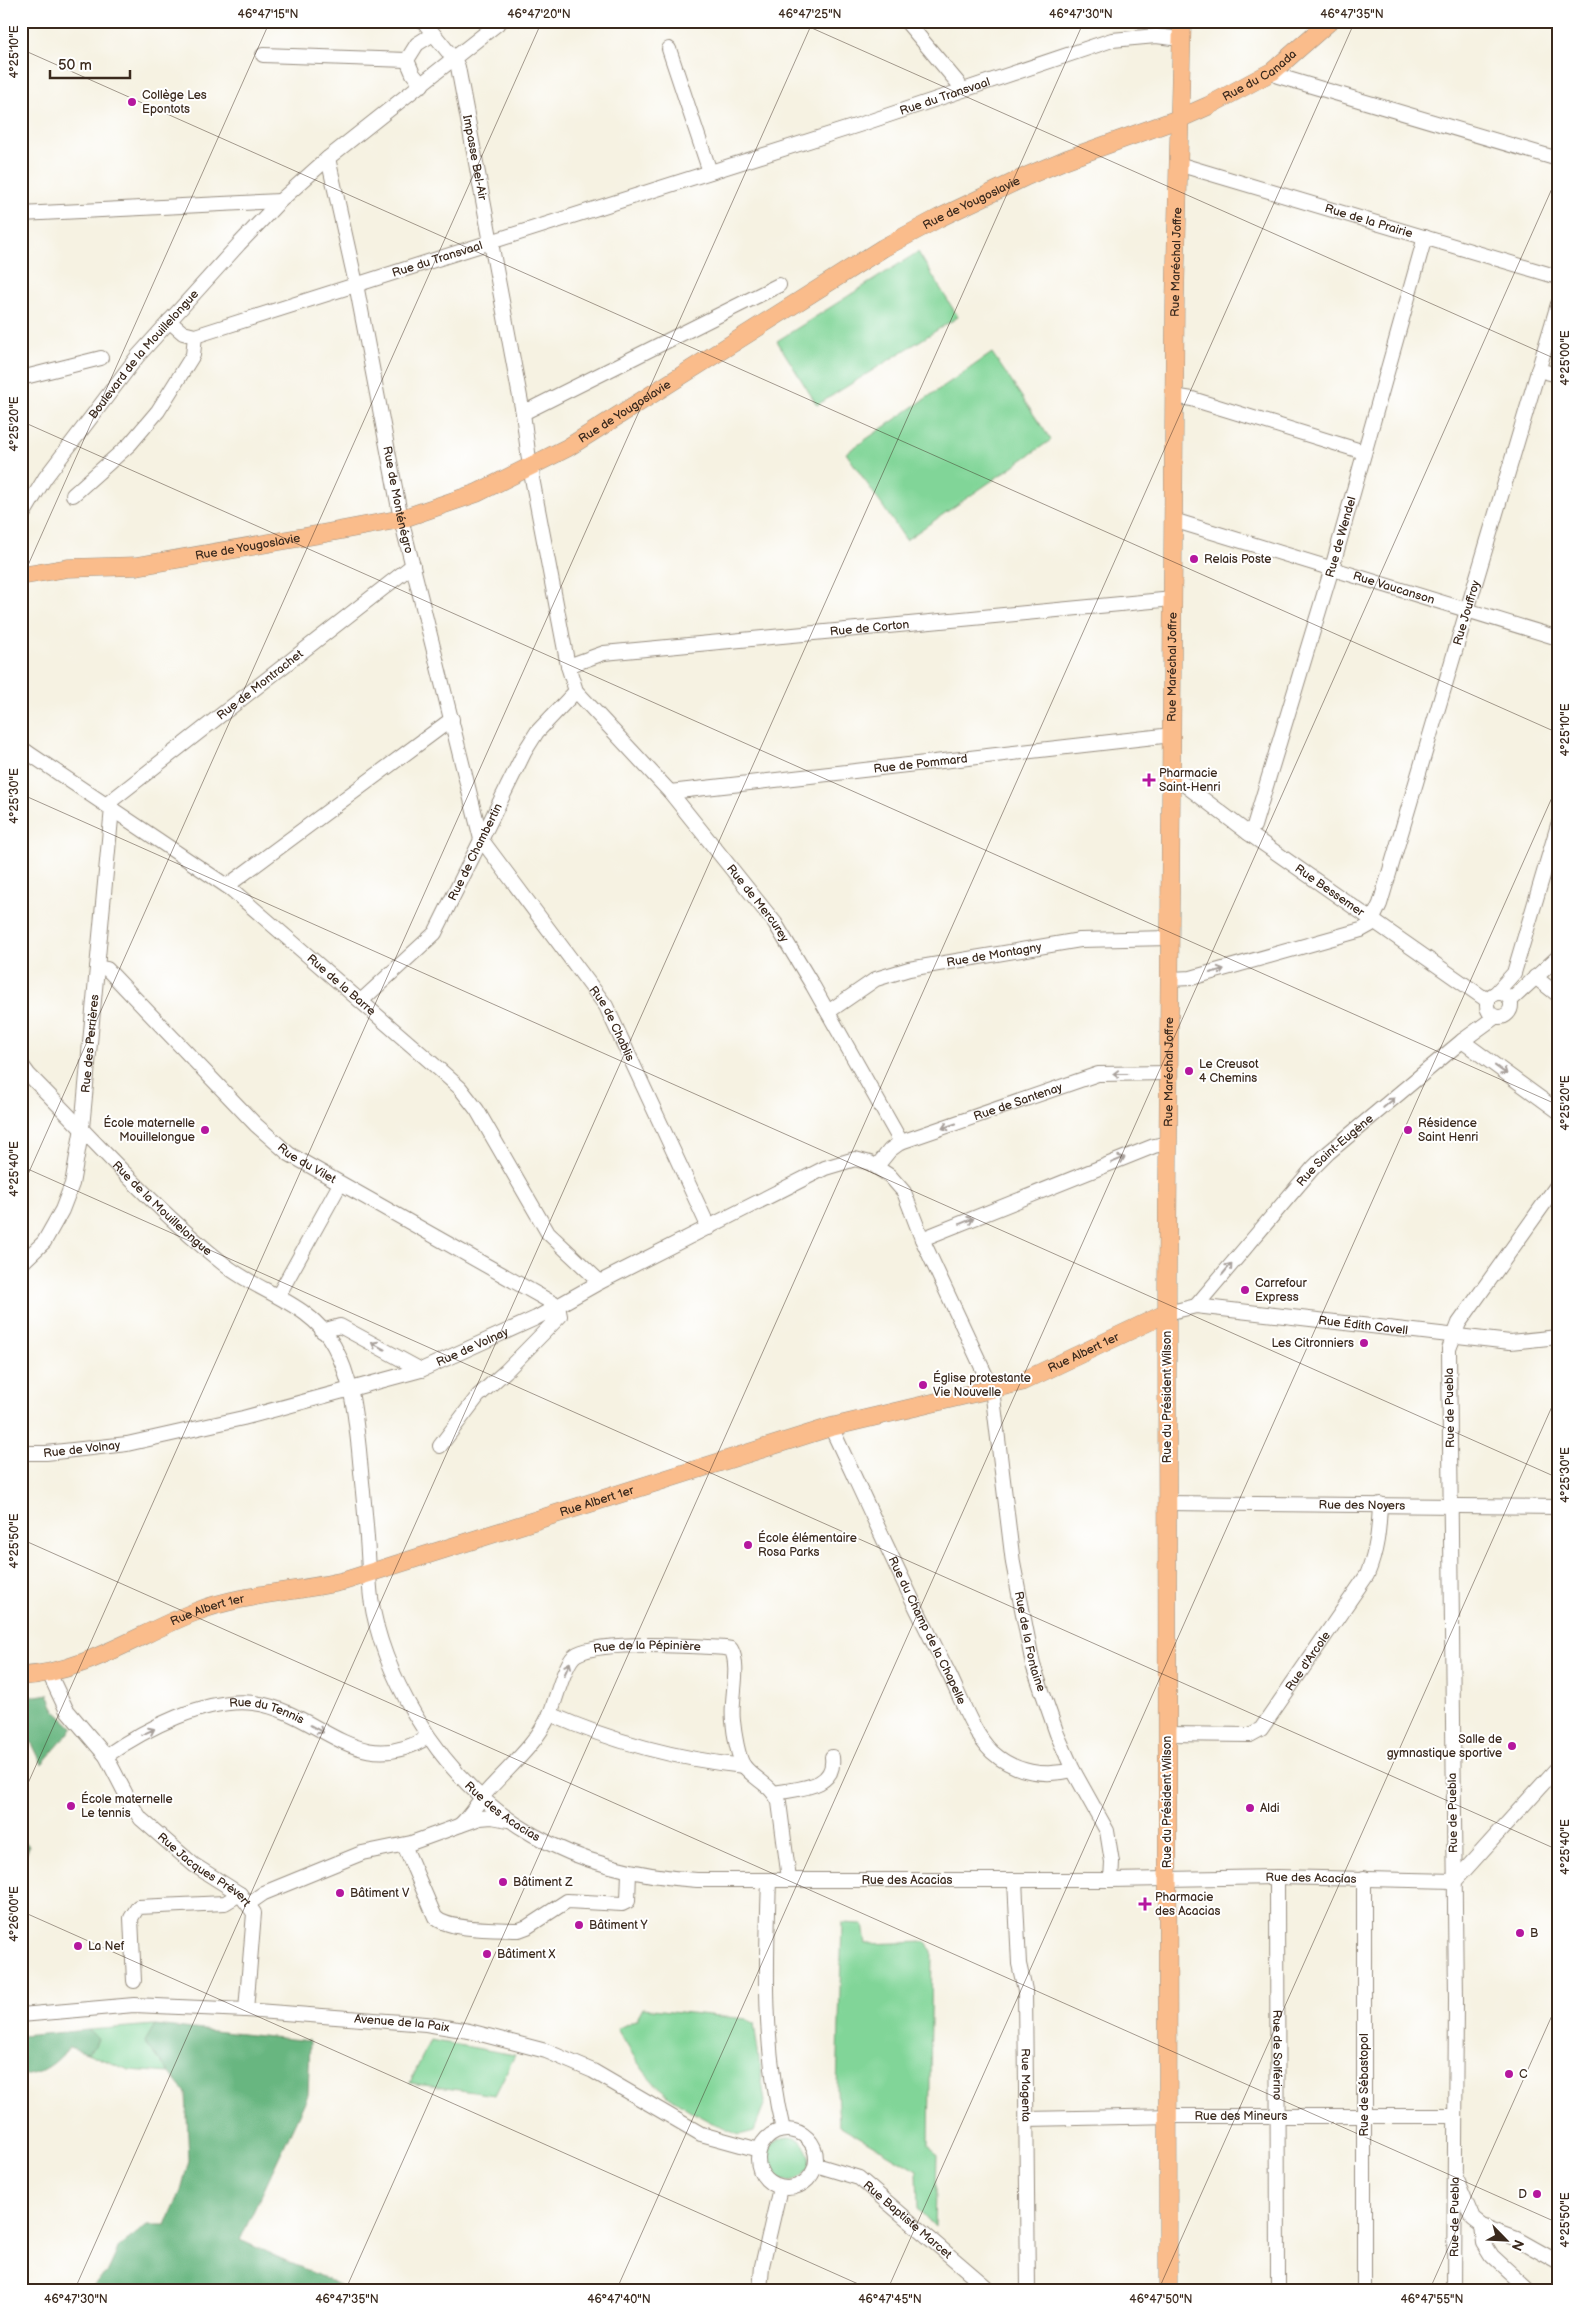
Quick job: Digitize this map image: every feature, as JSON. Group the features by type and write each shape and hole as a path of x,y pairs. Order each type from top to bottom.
{"main road":[{"name":"Rue du Canada","path":"1181,118 1273,71 1330,21"},
{"name":"Rue Maréchal Joffre","path":"1167,1313 1174,396 1178,164 1181,118 1181,26"},
{"name":"Rue de Yougoslavie","path":"22,573 68,568 137,566 401,519 477,493 534,467 568,448 883,248 939,218 1067,159 1181,118"},
{"name":"Rue Albert 1er","path":"21,1676 50,1673 87,1661 196,1612 242,1600 309,1589 369,1573 830,1427 1033,1378 1167,1313"},
{"name":"Rue du Président Wilson","path":"1167,1313 1168,2291"}],"street":[{"name":"Impasse Bel-Air","path":"423,21 454,59 458,67 523,414 529,460 534,467 532,478 568,666 576,691"},
{"name":"Boulevard de la Mouillelongue","path":"21,518 40,486 137,356 280,201 328,158 501,21"},
{"path":"906,21 961,89"},
{"name":"Rue du Transvaal","path":"195,336 710,172 1112,40 1156,36 1181,26"},
{"path":"407,60 416,44 433,34"},
{"path":"669,49 710,172"},
{"path":"263,55 407,60"},
{"path":"407,60 413,74 422,85"},
{"path":"1273,71 1278,76 1297,82 1558,160"},
{"name":"Rue de Monténégro","path":"328,158 356,284 401,519 481,839"},
{"name":"Rue de la Prairie","path":"1178,164 1558,277"},
{"path":"21,214 280,201"},
{"name":"Rue de Wendel","path":"1248,833 1254,826 1332,568 1425,237"},
{"path":"523,414 779,285"},
{"name":"Rue Jouffroy","path":"1373,920 1383,895 1558,304"},
{"path":"74,495 130,444 158,411 193,355 195,336 183,333 169,321"},
{"path":"21,378 100,358"},
{"path":"1538,370 1558,375"},
{"path":"1174,396 1192,399 1364,452"},
{"name":"Rue Vaucanson","path":"1173,520 1558,638"},
{"name":"Rue de Montrachet","path":"109,806 413,565"},
{"name":"Rue de Corton","path":"568,666 604,653 1173,599"},
{"name":"Rue de Mercurey","path":"576,691 670,792 775,923 828,1012 901,1142"},
{"name":"Rue de Chambertin","path":"361,1001 435,933 533,738 576,691"},
{"path":"227,886 452,719"},
{"name":"Rue de Pommard","path":"670,792 1172,735"},
{"name":"Rue de la Barre","path":"23,755 109,806 227,886 460,1088 477,1110 548,1232 600,1282"},
{"name":"Rue Bessemer","path":"1172,779 1177,779 1248,833 1373,920 1492,997"},
{"name":"Rue des Perrières","path":"21,1264 44,1242 62,1210 72,1184 82,1128 109,806"},
{"path":"1558,824 1514,973 1492,997 1488,1010 1495,1017 1503,1017 1509,1013 1511,1000 1558,957"},
{"name":"Rue de Chablis","path":"481,839 606,1006 710,1228"},
{"path":"1170,979 1191,978 1361,930 1373,920"},
{"name":"Rue de Montagny","path":"828,1012 876,979 909,970 1080,940 1170,938"},
{"name":"Rue du Vilet","path":"97,967 107,969 256,1125 289,1154 340,1184 448,1242 558,1306"},
{"path":"1535,978 1558,995"},
{"path":"1492,997 1505,994 1511,1000"},
{"name":"Rue Saint-Eugène","path":"1196,1306 1313,1168 1462,1041 1495,1017"},
{"path":"1462,1041 1558,1111"},
{"name":"Rue de la Mouillelongue","path":"21,1064 156,1204 228,1267 311,1317 334,1344 352,1389 369,1573"},
{"name":"Rue de Santenay","path":"877,1166 890,1150 901,1142 1098,1074 1169,1073"},
{"path":"922,1239 1154,1146 1169,1143"},
{"name":"Rue de Volnay","path":"21,1453 46,1453 128,1444 243,1418 421,1370 558,1306 600,1282 843,1161 855,1159 877,1166 890,1176 904,1192 922,1239"},
{"path":"278,1296 340,1184"},
{"path":"1452,1335 1558,1184"},
{"name":"Rue de la Fontaine","path":"922,1239 992,1389 1013,1563 1028,1641 1045,1700 1074,1770 1107,1831 1112,1862 1111,1880"},
{"path":"440,1446 478,1396 506,1371 560,1316 558,1306"},
{"name":"Rue Édith Cavell","path":"1167,1313 1196,1306 1510,1342 1558,1337"},
{"path":"322,1331 340,1326 421,1370"},
{"name":"Rue de Puebla","path":"1452,1335 1449,1349 1454,1881 1454,2291"},
{"name":"Rue du Champ de la Chapelle","path":"830,1427 942,1662 982,1740 1002,1760 1015,1767 1044,1774 1074,1770"},
{"name":"Rue des Noyers","path":"1167,1503 1558,1507"},
{"name":"Rue d'Arcole","path":"1167,1734 1250,1736 1261,1729 1367,1575 1374,1559 1379,1538 1380,1504"},
{"name":"Rue des Acacias","path":"369,1573 374,1616 384,1654 392,1674 428,1737 452,1767 482,1797 509,1820 538,1838 570,1853 629,1872 697,1880 1111,1880 1277,1877 1454,1881"},
{"name":"Rue de la Pépinière","path":"482,1797 532,1745 550,1714 569,1662 576,1655 609,1648 688,1646 732,1649 736,1656 732,1721 744,1766"},
{"name":"Rue Jacques Prévert","path":"50,1673 66,1709 106,1756 132,1806 146,1824 194,1865 244,1899 264,1894 362,1853 404,1845 480,1818 492,1817 509,1820"},
{"name":"Rue du Tennis","path":"106,1756 145,1733 202,1708 228,1703 255,1703 278,1709 337,1740 364,1750 393,1751 408,1748 428,1737"},
{"path":"550,1714 599,1735 641,1747 706,1761 744,1766 775,1793 782,1814 789,1879"},
{"path":"775,1793 821,1784 829,1776 833,1767 832,1757"},
{"path":"1454,1881 1558,1767"},
{"name":"Rue Jacques Prévert","path":"460,1825 472,1813 482,1797"},
{"path":"404,1845 435,1917 445,1924 519,1930 527,1927 567,1901 622,1904 628,1901 629,1872"},
{"name":"Rue de Solférino","path":"1277,1877 1278,2291"},
{"name":"Rue de Sébastopol","path":"1364,1878 1364,2291"},
{"path":"770,1880 766,1989 775,2091 783,2130"},
{"name":"Rue Magenta","path":"1015,1880 1018,1950 1025,1990 1028,2291"},
{"path":"134,1981 131,1918 138,1907 225,1903 244,1899 254,1913 246,2010"},
{"name":"Avenue de la Paix","path":"21,2015 134,2005 246,2010 426,2024 510,2040 546,2051 593,2071 701,2134 759,2150"},
{"name":"Rue des Mineurs","path":"1027,2119 1167,2116 1455,2116"},
{"path":"783,2130 802,2133 809,2139 816,2156 816,2165 813,2173 803,2184 788,2188 780,2188 766,2180 758,2166 759,2150 768,2136 783,2130"},
{"name":"Rue Baptiste Marcet","path":"816,2165 859,2178 991,2291"},
{"path":"1454,2176 1478,2223 1484,2243 1492,2256 1530,2291"},
{"path":"760,2291 762,2266 780,2188"},
{"path":"1454,2224 1478,2223 1517,2239 1558,2262"}],"green space":[{"path":"918,252 958,317 817,405 777,341"},
{"path":"992,353 1051,440 906,540 846,453"},
{"path":"48,1694 55,1711 73,1728 42,1764 22,1723 22,1710 30,1697"},
{"path":"21,1837 29,1846 25,1858 21,1861"},
{"path":"842,1923 863,1924 866,1944 925,1942 932,1951 929,2145 937,2156 935,2227 918,2209 917,2171 839,2125 837,2090"},
{"path":"643,2008 746,2019 754,2023 765,2103 754,2131 739,2135 714,2124 675,2101 653,2082 640,2066 617,2029 637,2019"},
{"path":"155,2025 145,2042 170,2073 129,2070 87,2053 95,2046 98,2039 88,2030"},
{"path":"155,2025 310,2041 308,2095 240,2240 353,2291 87,2291 107,2273 119,2247 147,2225 166,2225 181,2190 189,2160 186,2093 145,2042"},
{"path":"88,2030 98,2038 95,2046 87,2053 69,2047 60,2058 48,2067 35,2073 21,2076 21,2036"},
{"path":"430,2040 515,2055 495,2095 410,2083"},
{"path":"788,2137 800,2141 806,2147 810,2159 806,2171 800,2177 788,2181 776,2177 770,2171 766,2159 770,2147 776,2141"}],"place":[{"name":"Collège Les Epontots","path":"132,102"},
{"name":"Relais Poste","path":"1194,559"},
{"name":"Pharmacie Saint-Henri","path":"1149,780"},
{"name":"Le Creusot 4 Chemins","path":"1189,1071"},
{"name":"École maternelle Mouillelongue","path":"205,1130"},
{"name":"Résidence Saint Henri","path":"1408,1130"},
{"name":"Carrefour Express","path":"1245,1290"},
{"name":"Les Citronniers","path":"1364,1343"},
{"name":"Église protestante Vie Nouvelle","path":"923,1385"},
{"name":"École élémentaire Rosa Parks","path":"748,1545"},
{"name":"Salle de gymnastique sportive","path":"1512,1746"},
{"name":"École maternelle Le tennis","path":"71,1806"},
{"name":"Aldi","path":"1250,1808"},
{"name":"Bâtiment Z","path":"503,1882"},
{"name":"Bâtiment V","path":"340,1893"},
{"name":"Pharmacie des Acacias","path":"1145,1904"},
{"name":"Bâtiment Y","path":"579,1925"},
{"name":"B","path":"1520,1933"},
{"name":"La Nef","path":"78,1946"},
{"name":"Bâtiment X","path":"487,1954"},
{"name":"C","path":"1509,2074"},
{"name":"D","path":"1537,2194"}]}
